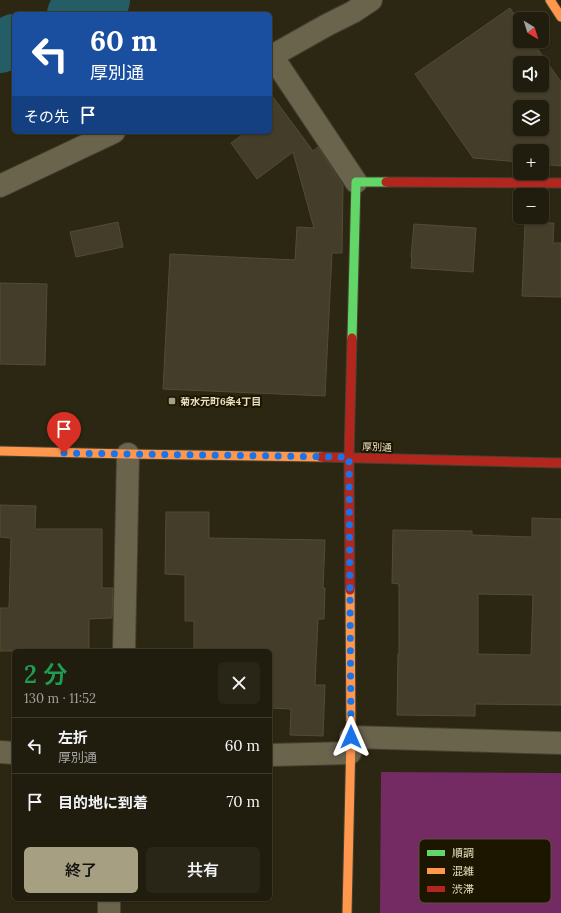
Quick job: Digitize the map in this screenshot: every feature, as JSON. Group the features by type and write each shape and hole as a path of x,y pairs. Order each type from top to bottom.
{"street":[{"path":"272,56 353,12 371,0"},
{"path":"550,0 561,17"},
{"path":"272,58 356,182 349,457 350,745 347,913"},
{"path":"0,186 110,134"},
{"path":"356,182 561,183"},
{"name":"厚別通","path":"0,451 349,457 561,463"},
{"path":"124,649 128,454"},
{"path":"272,754 350,745 561,742"},
{"path":"0,752 12,753"},
{"path":"109,901 109,913"}],"shaded area":[{"path":"381,772 561,773 561,913 380,913"}],"building":[{"path":"510,8 513,12 513,48 537,48 543,56 513,56 513,92 549,92 549,65 561,82 561,166 549,165 549,144 513,144 513,161 473,158 415,74"},
{"path":"272,96 313,151 318,147 343,186 342,253 332,253 325,396 163,389 170,254 295,260 297,227 314,228 293,152 257,179 231,143 243,134 272,134"},
{"path":"118,222 123,247 76,257 70,232"},
{"path":"554,223 553,243 561,243 561,297 522,296 525,224"},
{"path":"414,224 476,228 473,272 411,268"},
{"path":"0,283 47,284 45,365 0,364"},
{"path":"0,505 36,506 35,529 102,529 102,588 113,588 112,618 89,619 89,649 12,649 12,651 0,651 0,608 9,608 11,538 0,537"},
{"path":"166,512 209,512 209,538 325,540 323,588 325,588 324,619 318,619 315,685 325,685 323,736 290,735 291,709 272,708 272,649 194,649 194,621 185,621 185,575 165,574"},
{"path":"532,518 561,519 561,705 475,704 475,716 397,715 399,584 392,583 393,530 472,531 472,535 532,537","holes":["478,594 533,595 531,655 478,654"]}],"waterway":[{"path":"77,12 104,0"},
{"path":"0,47 12,41"}],"traffic: fast":[{"path":"352,338 356,182 386,182"}],"traffic: slow":[{"path":"550,0 561,17"},
{"path":"0,451 321,457"},
{"path":"347,913 351,737 350,590"}],"traffic: jam":[{"path":"386,182 561,183"},
{"path":"350,590 349,457 352,338"},
{"path":"321,457 561,463"}],"place":[{"name":"菊水元町6条4丁目","path":"172,401"}],"route":[{"path":"64,453 349,457 351,737"}]}
